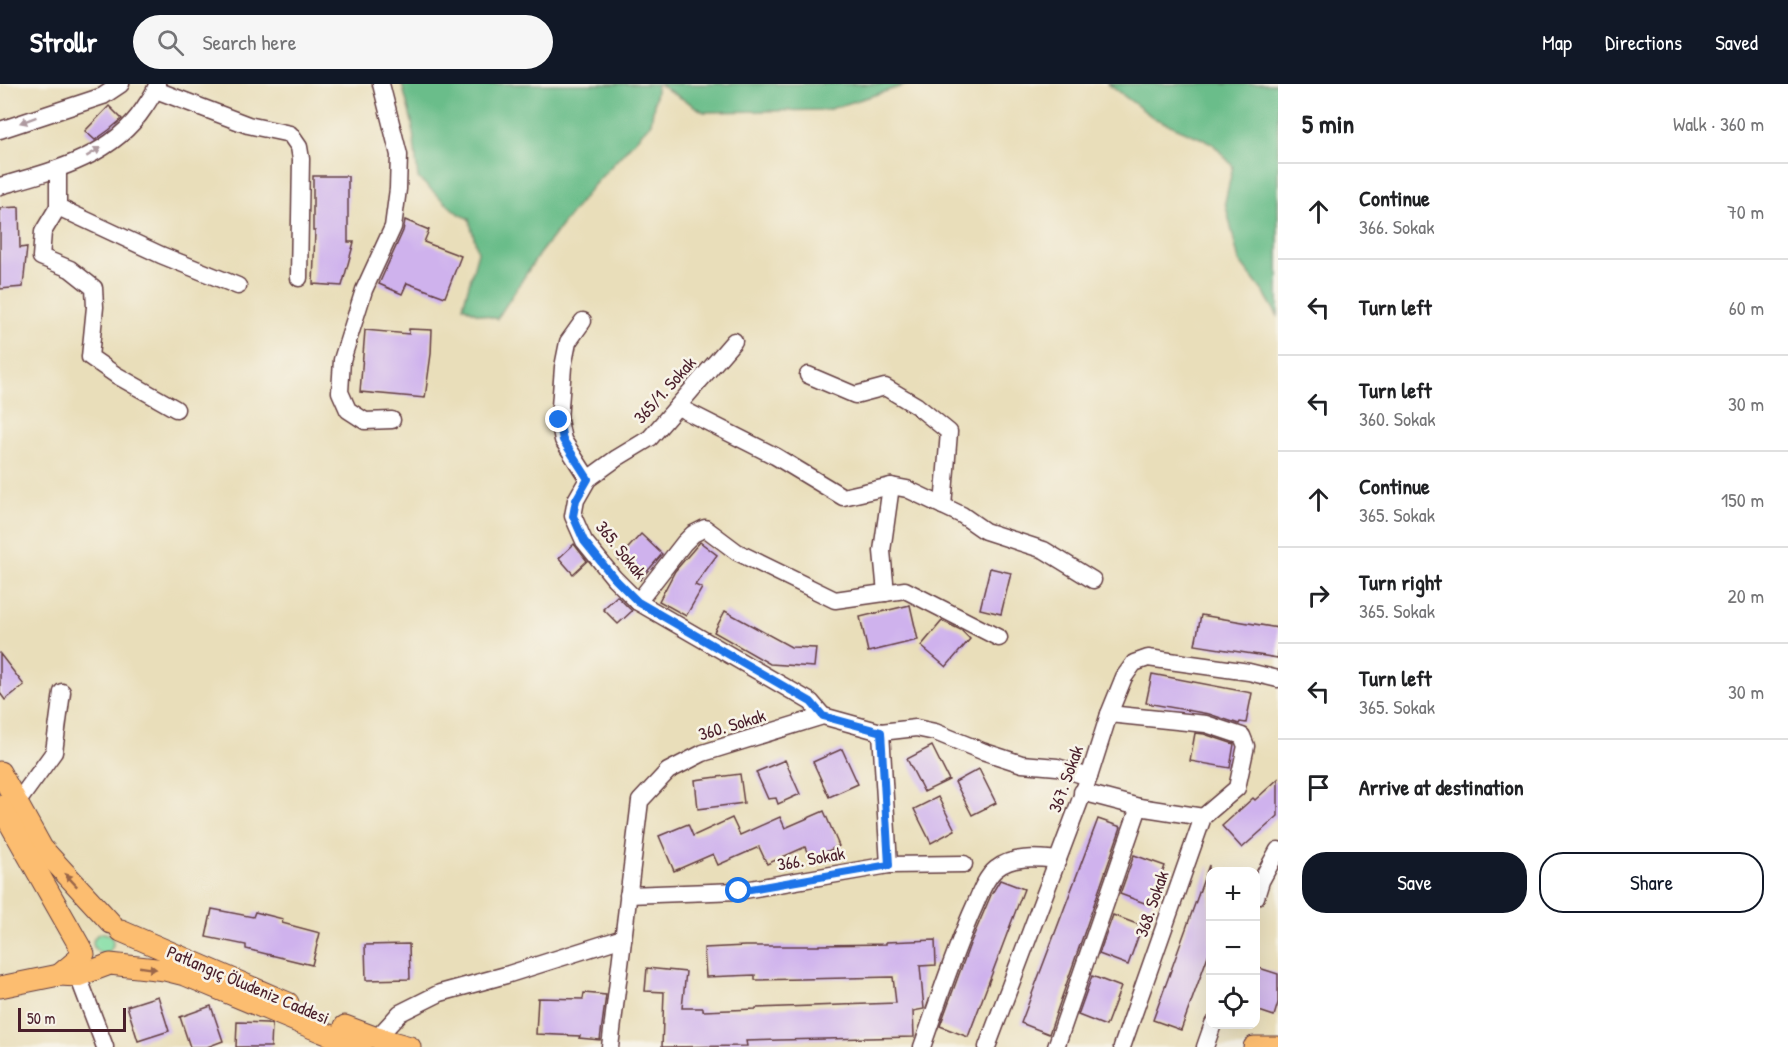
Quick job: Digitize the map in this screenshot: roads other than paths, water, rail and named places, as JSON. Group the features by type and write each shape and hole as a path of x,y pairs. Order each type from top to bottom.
{"main road":[{"name":"Patlangıç Öludeniz Caddesi","path":"0,772 8,805 84,954"},
{"name":"Patlangıç Öludeniz Caddesi","path":"8,805 42,848 116,927 319,1016 369,1042"},
{"path":"0,987 69,976 110,964 116,961 124,944 116,927 98,922 87,929 81,940 84,954 95,964 110,964"},
{"path":"69,976 84,954"},
{"name":"Patlangıç Öludeniz Caddesi","path":"110,964 165,970 185,975 324,1040 410,1047"},
{"path":"1254,1047 1278,1047"}],"street":[{"path":"0,130 103,96 121,84"},
{"path":"381,84 399,155 398,189 393,227 363,290 342,360 340,392 348,410 364,421 392,420"},
{"path":"0,186 58,169 114,141 136,121 156,87 248,125 290,134 299,147 301,159 299,278"},
{"path":"58,169 58,207 43,232 41,256 70,269 94,288 95,307 90,357 116,375 176,409"},
{"path":"58,207 161,255 238,286"},
{"path":"583,321 568,342 563,367 559,420 563,440 588,479"},
{"name":"365/1. Sokak","path":"588,479 650,438 734,341"},
{"path":"808,375 855,395 885,387 917,406 949,432 943,506"},
{"path":"678,408 775,456 843,497 891,486 907,489 962,515 984,531 1044,550 1093,580"},
{"name":"365. Sokak","path":"588,479 576,500 573,516 584,541 614,578 638,602 811,702 823,716"},
{"path":"886,593 882,550 891,486"},
{"path":"638,602 684,543 693,534 705,528 737,552 836,600 905,590 999,638"},
{"name":"367. Sokak","path":"987,1047 1089,777 1109,714 1124,677 1134,663 1148,658 1249,672 1278,679"},
{"path":"8,805 54,752 62,692"},
{"path":"1082,792 1140,807 1203,817 1237,788 1246,746 1242,736 1206,724 1109,714"},
{"path":"823,716 881,732 916,728 935,732 1022,764 1057,767 1089,777"},
{"name":"360. Sokak","path":"610,1047 640,801 668,771 703,753 823,716"},
{"path":"881,732 889,865"},
{"path":"1056,1047 1140,807"},
{"name":"368. Sokak","path":"1122,1047 1203,817"},
{"path":"1260,884 1278,850"},
{"path":"922,1047 966,924 982,888 994,870 1008,862 1033,857 1058,860"},
{"name":"366. Sokak","path":"628,895 739,891 889,865 964,864"},
{"path":"369,1042 400,1013 440,993 623,938"},
{"path":"69,976 105,1047"},
{"path":"1205,1047 1211,1029"}]}
